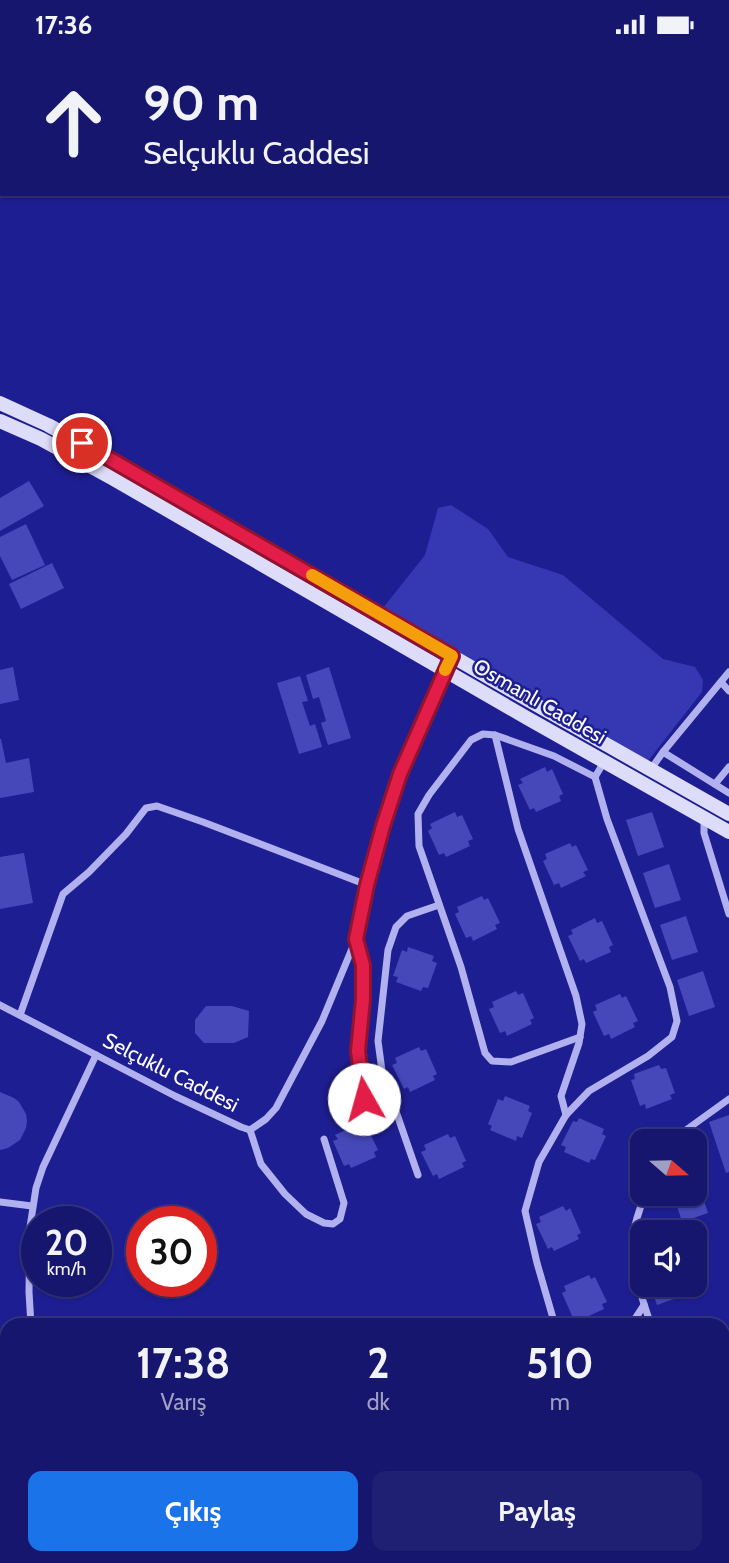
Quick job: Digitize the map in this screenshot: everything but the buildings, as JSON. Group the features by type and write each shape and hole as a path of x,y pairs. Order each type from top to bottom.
{"street":[{"name":"Osmanlı Caddesi","path":"0,403 48,425 119,464 729,814"},
{"name":"Osmanlı Caddesi","path":"0,421 41,439 93,468 729,832"},
{"path":"445,670 452,656"},
{"name":"Selçuklu Caddesi","path":"0,1005 175,1095 250,1130 266,1119 286,1091 322,1021 356,939 367,885 400,774 445,670"},
{"path":"651,770 729,672"},
{"path":"721,682 729,691"},
{"path":"580,1037 511,1062 492,1062 485,1053 461,967 419,846 418,814 429,795 471,740 483,734 495,735 554,756 595,777"},
{"path":"495,735 518,829 576,996 582,1024 561,1096 566,1115"},
{"path":"553,1318 525,1210 539,1163 566,1115 589,1091 656,1050 671,1037 677,1021 670,987 607,819 595,777 612,748"},
{"path":"663,752 729,793"},
{"path":"715,784 729,767"},
{"path":"20,1015 63,894 126,834 146,808 157,806 203,822 367,885"},
{"path":"704,818 704,833 729,914"},
{"path":"418,1175 382,1071 378,1041 388,950 396,927 407,916 439,905"},
{"path":"356,939 363,965 358,1051 364,1099"},
{"path":"0,1202 32,1206 43,1167 96,1055"},
{"path":"687,1129 729,1099"},
{"path":"250,1130 261,1164 285,1194 306,1214 324,1223 333,1224 340,1219 344,1203 324,1139"},
{"path":"641,1206 632,1238 633,1258 649,1318"},
{"path":"29,1297 31,1318"},
{"path":"636,1318 644,1305"}],"shaded area":[{"path":"451,505 488,529 508,557 563,575 663,659 695,667 703,680 702,692 648,761 383,608 425,555 438,508"}],"slow traffic":[{"path":"312,575 452,656 445,670"}],"route":[{"path":"82,443 452,656 400,774 367,885 356,939 363,965 358,1051 364,1099"}]}
